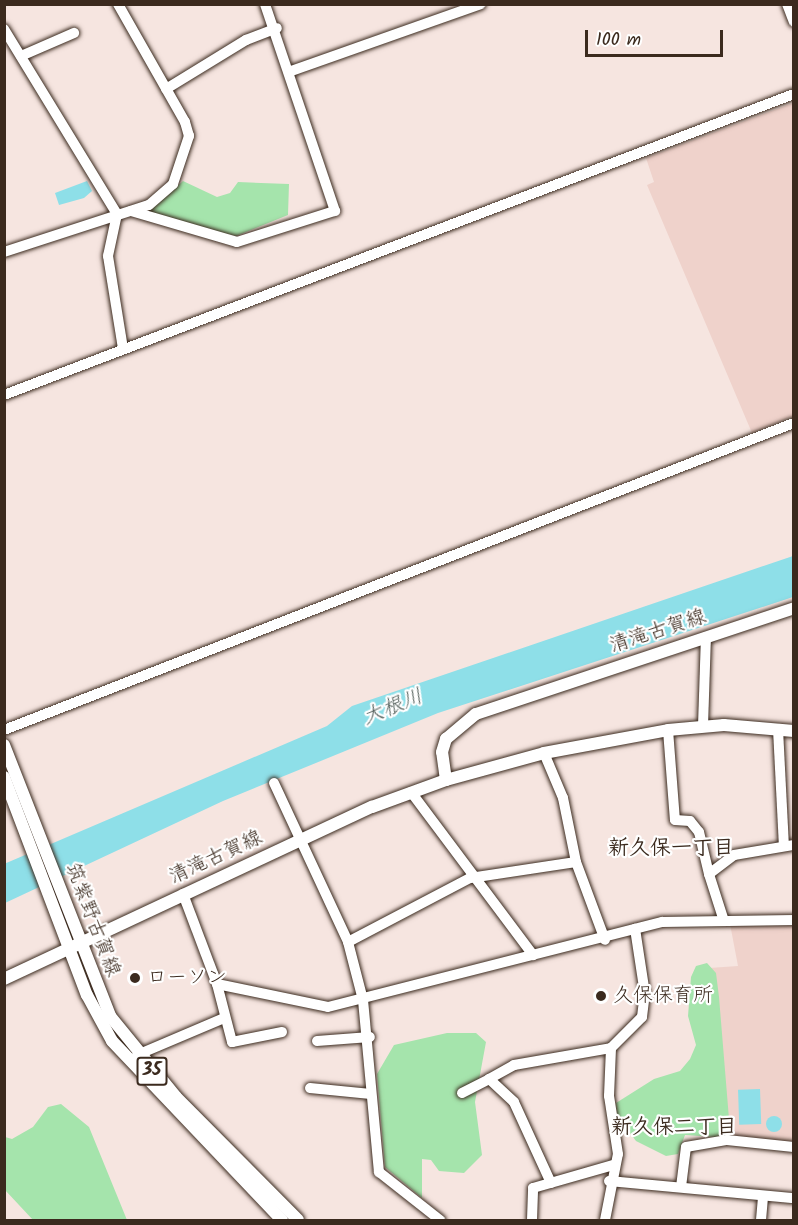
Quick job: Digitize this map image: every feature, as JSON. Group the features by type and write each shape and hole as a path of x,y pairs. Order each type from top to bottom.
{"main road":[{"name":"清滝古賀線","path":"446,780 442,752 446,739 476,714 794,608"},
{"name":"清滝古賀線","path":"4,979 300,840 411,792 446,780 544,753 668,730 703,726 794,731"},
{"name":"筑紫野古賀線","path":"4,745 101,1023 127,1061 282,1221"},
{"name":"筑紫野古賀線","path":"4,777 37,845"},
{"name":"筑紫野古賀線","path":"74,945 110,1016 137,1055 298,1221"}],"street":[{"path":"4,252 117,214 131,212 165,197 182,162 189,136 166,88 118,4"},
{"path":"131,212 237,242 335,211 277,28 267,7 280,4"},
{"path":"291,71 481,4"},
{"path":"787,4 794,22"},
{"path":"166,88 246,40 277,28"},
{"path":"4,29 117,214 108,256 123,349"},
{"path":"21,56 74,33"},
{"path":"4,394 794,94"},
{"path":"4,730 794,423"},
{"path":"703,726 706,637"},
{"path":"710,874 734,855 789,846 778,729"},
{"path":"668,730 675,820 690,821 699,832 723,918"},
{"path":"544,753 563,798 576,862 605,940"},
{"path":"274,783 348,942 370,1037 371,1094 379,1172 440,1221"},
{"path":"411,792 470,878 533,955"},
{"path":"348,942 470,878 576,862"},
{"path":"183,894 217,984 232,1042 282,1032"},
{"path":"217,984 328,1007 363,1000 533,955 605,940 635,929 684,918 794,920"},
{"path":"462,1093 514,1065 612,1048 642,1017 645,976 635,929"},
{"path":"137,1055 224,1018"},
{"path":"317,1041 370,1037"},
{"path":"605,1221 609,1181 618,1154 609,1096 612,1048"},
{"path":"489,1079 514,1102 551,1183"},
{"path":"310,1089 371,1094"},
{"path":"681,1187 686,1147 727,1140 794,1147"},
{"path":"532,1221 532,1188 613,1165"},
{"path":"609,1181 794,1198"},
{"path":"761,1221 763,1196"}],"shaded area":[{"path":"793,103 793,416 752,433 647,185 654,182 646,158"},
{"path":"730,924 793,926 793,1144 727,1137 709,968 738,966"}],"green space":[{"path":"183,181 217,197 230,193 238,182 289,184 288,215 236,236 146,214"},
{"path":"707,963 716,973 730,1131 716,1137 685,1135 678,1154 666,1156 636,1141 617,1116 616,1103 654,1079 680,1071 690,1059 696,1045 688,1016 691,977 696,966"},
{"path":"447,1033 476,1033 486,1042 475,1102 482,1155 464,1173 439,1171 431,1160 422,1159 422,1198 385,1167 377,1074 394,1045"},
{"path":"61,1104 89,1127 127,1220 33,1220 5,1190 5,1137 12,1139 33,1127 48,1107"}],"water":[{"path":"87,181 92,191 84,198 59,205 55,193"},
{"name":"大根川","path":"793,556 793,597 438,713 223,801 5,903 4,864 327,726 352,706"},
{"path":"760,1089 761,1124 739,1125 738,1090"},
{"path":"774,1116 782,1124 774,1132 766,1124"}],"place":[{"name":"ローソン","path":"135,978"},
{"name":"久保保育所","path":"601,996"}],"district":[{"name":"新久保一丁目","path":"671,849"},
{"name":"新久保二丁目","path":"674,1128"}]}
